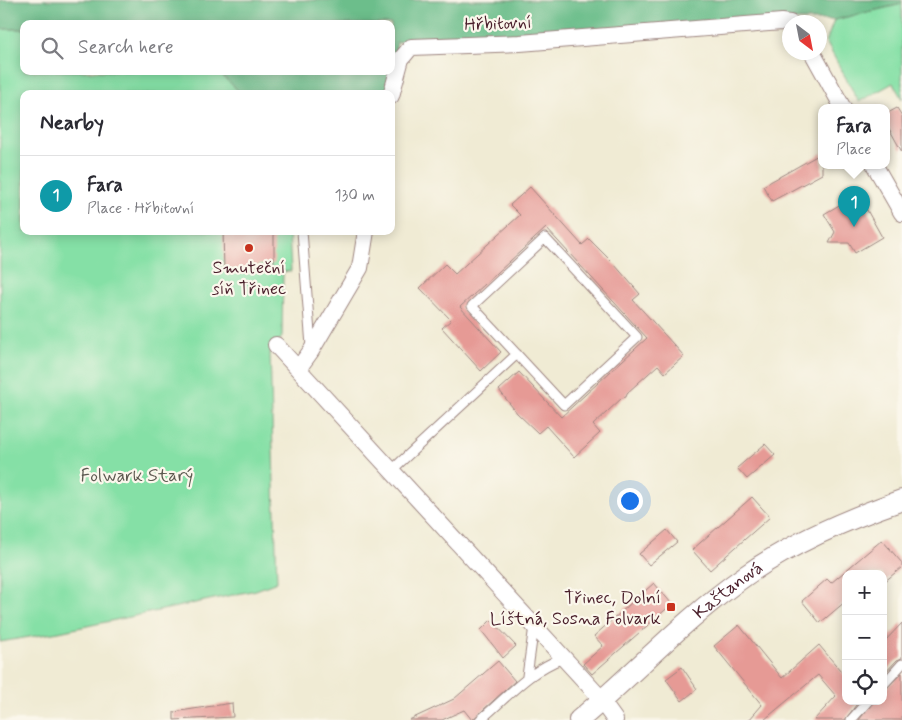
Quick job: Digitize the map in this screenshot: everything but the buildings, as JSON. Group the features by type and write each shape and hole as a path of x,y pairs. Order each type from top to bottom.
{"street":[{"name":"Hřbitovní","path":"393,90 401,60 411,47 520,43 782,22"},
{"path":"816,60 841,104"},
{"path":"877,169 902,213"},
{"path":"298,369 312,351 360,268 365,235"},
{"path":"276,345 602,700 615,720"},
{"name":"Kaštanová","path":"578,720 703,609 745,576 805,539 902,500"}],"lane":[{"path":"302,235 312,351"},
{"path":"545,238 637,337 564,405 517,354 472,306 545,238"},
{"path":"392,470 517,354"},
{"path":"527,676 534,626"},
{"path":"480,720 513,692 527,676 545,665 563,658"},
{"path":"887,681 902,664"},
{"path":"851,720 864,705"}],"green space":[{"path":"0,0 902,0 902,4 834,20 827,20 827,15 782,15 782,21 478,40 397,42 395,57 395,20 20,20 20,29 0,29"},
{"path":"902,4 902,99 893,83 859,102 827,44 834,20"},
{"name":"Folwark Starý","path":"0,29 20,29 20,75 221,75 238,90 20,90 20,235 289,235 291,271 283,272 282,337 270,352 277,582 256,590 59,632 0,642"},
{"path":"221,75 393,75 391,90 238,90"}],"place":[{"name":"Fara","path":"854,227"},
{"name":"Smuteční síň Třinec","path":"249,248"},
{"name":"Třinec, Dolní Líštná, Sosna Folvark","path":"671,607"}]}
